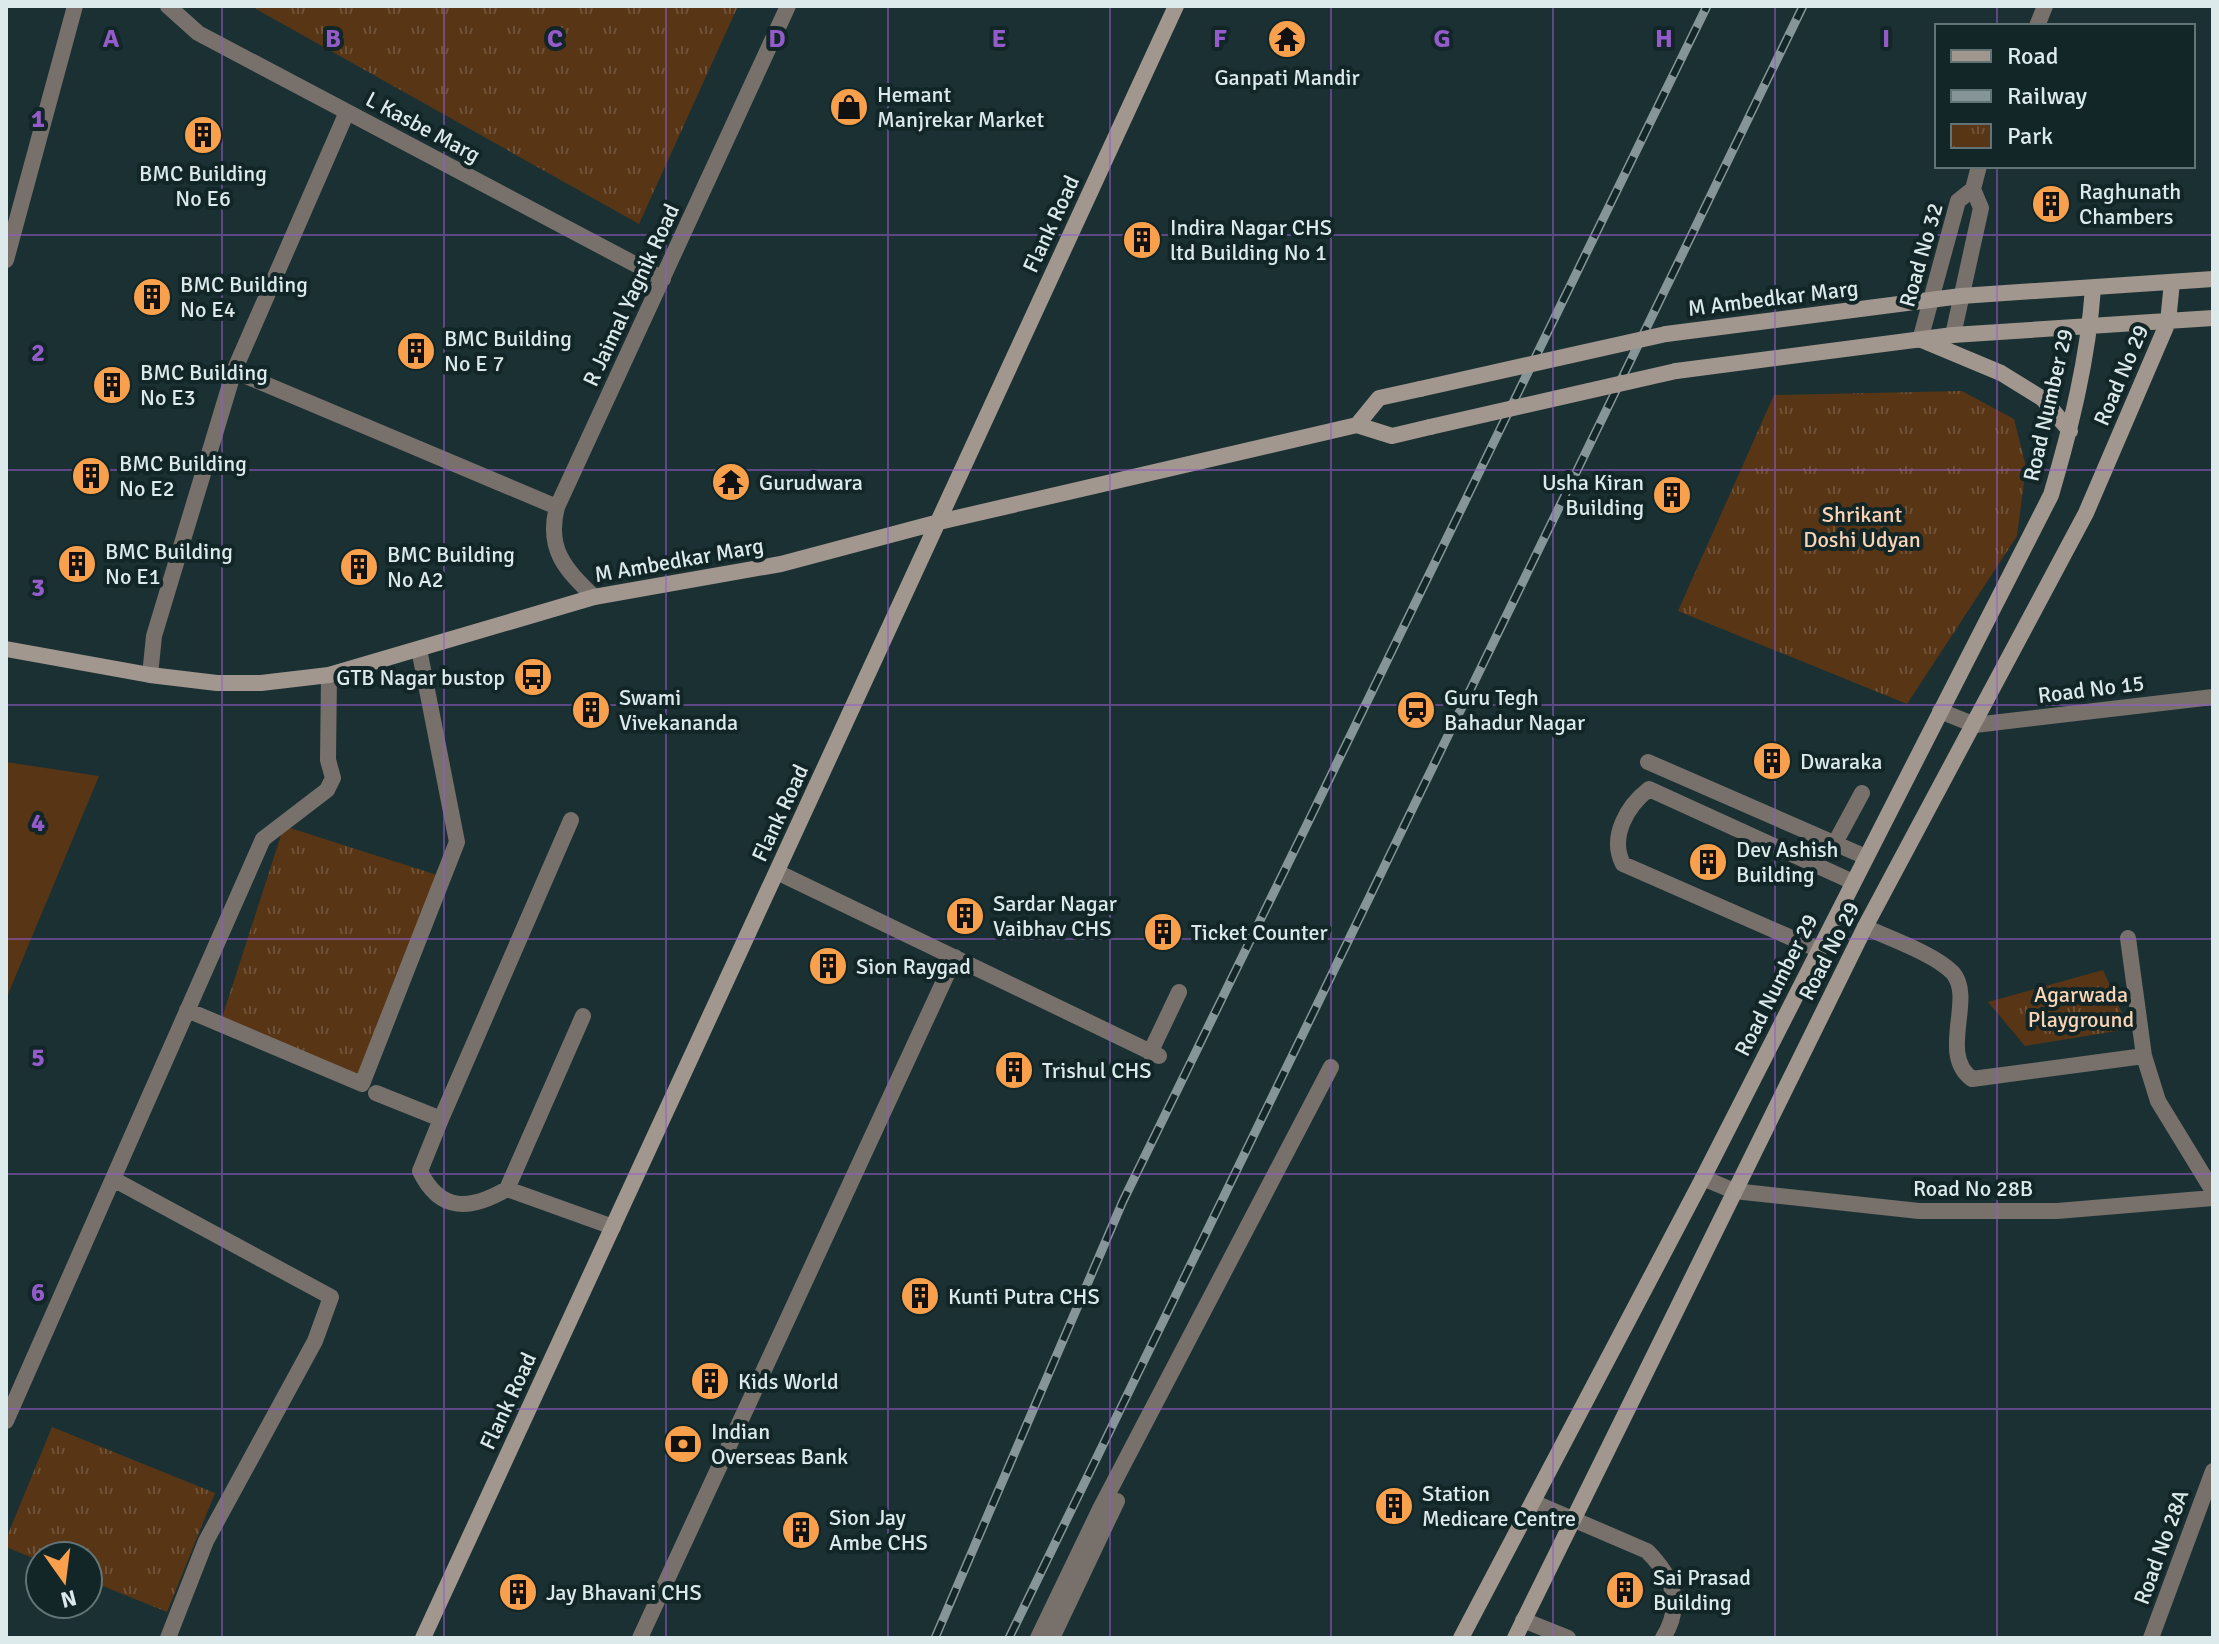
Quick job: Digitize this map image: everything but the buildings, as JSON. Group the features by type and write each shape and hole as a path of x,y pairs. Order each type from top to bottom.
{"main road":[{"name":"Flank Road","path":"423,1638 1176,6"},
{"name":"M Ambedkar Marg","path":"1357,425 1379,398 1666,334 1961,296 2213,279"},
{"name":"Road No 29","path":"1515,1638 1865,927 2086,513 2168,322 2172,282"},
{"name":"Road Number 29","path":"1461,1638 1703,1178 2051,495 2070,431 2090,327 2093,288"},
{"name":"M Ambedkar Marg","path":"6,649 150,675 261,683 329,675 594,597 781,564 939,522 1357,425 1392,436 1676,371 1953,335 2213,318"},
{"path":"1920,340 2012,379 2043,399 2070,431"}],"street":[{"path":"6,260 75,6"},
{"name":"L Kasbe Marg","path":"168,6 198,33 663,279"},
{"name":"R Jaimal Yagnik Road","path":"594,597 565,569 551,531 557,507 788,6"},
{"path":"150,675 154,636 234,371 347,112"},
{"name":"Road No 32","path":"1920,340 1958,201 1973,189 1978,168"},
{"name":"Road No 32","path":"1953,335 1981,208 1973,189"},
{"path":"234,371 557,507"},
{"path":"187,1010 362,1084 457,842 419,649"},
{"path":"6,1421 263,839 327,790 333,778 328,760 329,675"},
{"name":"Road No 15","path":"1975,725 2213,697"},
{"path":"1940,711 1975,725"},
{"path":"1648,762 1866,857"},
{"path":"1819,950 1623,864 1619,855 1619,830 1636,799 1649,789 1853,882"},
{"path":"1835,843 1862,793"},
{"path":"571,820 420,1171 429,1191 453,1204 480,1205 507,1189 583,1016"},
{"path":"777,872 1154,1054 1179,992"},
{"path":"1865,927 1954,974 1960,990 1956,1040 1965,1074 1972,1079 2144,1056"},
{"path":"2128,938 2144,1056 2158,1101 2213,1191"},
{"path":"640,1638 955,957"},
{"path":"1038,1638 1100,1509 1331,1067"},
{"path":"376,1093 441,1119"},
{"name":"Road No 28B","path":"1703,1178 1734,1191 1919,1211 2057,1211 2213,1198"},
{"path":"113,1179 331,1297 315,1341 206,1541 168,1638"},
{"path":"507,1189 613,1227"},
{"name":"Road No 28A","path":"2151,1638 2213,1471"},
{"path":"1052,1638 1117,1501"},
{"path":"1533,1502 1647,1551 1659,1563 1673,1583 1677,1602 1663,1638"},
{"path":"1523,1620 1568,1638"}],"green space":[{"path":"257,6 738,6 639,224 256,9"},
{"name":"Shrikant Doshi Udyan","path":"1962,391 2014,419 2026,467 2017,536 1907,704 1678,611 1774,395"},
{"path":"6,762 99,776 6,999"},
{"path":"284,826 437,875 371,1078 218,1030"},
{"name":"Agarwada Playground","path":"2103,970 2129,1029 2025,1046 1988,1002"},
{"path":"52,1427 215,1493 167,1612 104,1586 104,1540 24,1540 24,1554 6,1547 6,1539"}],"railway":[{"path":"935,1638 1123,1201 1707,6"},
{"path":"1009,1638 1803,6"}],"place":[{"name":"Ganpati Mandir","path":"1287,39"},
{"name":"Hemant Manjrekar Market","path":"849,107"},
{"name":"BMC Building No E6","path":"203,135"},
{"name":"Raghunath Chambers","path":"2051,204"},
{"name":"Indira Nagar CHS ltd Building No 1","path":"1142,240"},
{"name":"BMC Building No E4","path":"152,297"},
{"name":"BMC Building No E 7","path":"416,351"},
{"name":"BMC Building No E3","path":"112,385"},
{"name":"BMC Building No E2","path":"91,476"},
{"name":"Gurudwara","path":"731,482"},
{"name":"Usha Kiran Building","path":"1672,495"},
{"name":"BMC Building No E1","path":"77,564"},
{"name":"BMC Building No A2","path":"359,567"},
{"name":"GTB Nagar bustop","path":"533,677"},
{"name":"Swami Vivekananda","path":"591,710"},
{"name":"Guru Tegh Bahadur Nagar","path":"1416,710"},
{"name":"Dwaraka","path":"1772,761"},
{"name":"Dev Ashish Building","path":"1708,862"},
{"name":"Sardar Nagar Vaibhav CHS","path":"965,916"},
{"name":"Ticket Counter","path":"1163,932"},
{"name":"Sion Raygad","path":"828,966"},
{"name":"Trishul CHS","path":"1014,1070"},
{"name":"Kunti Putra CHS","path":"920,1296"},
{"name":"Kids World","path":"710,1381"},
{"name":"Indian Overseas Bank","path":"683,1444"},
{"name":"Station Medicare Centre","path":"1394,1506"},
{"name":"Sion Jay Ambe CHS","path":"801,1530"},
{"name":"Sai Prasad Building","path":"1625,1590"},
{"name":"Jay Bhavani CHS","path":"518,1592"}]}
